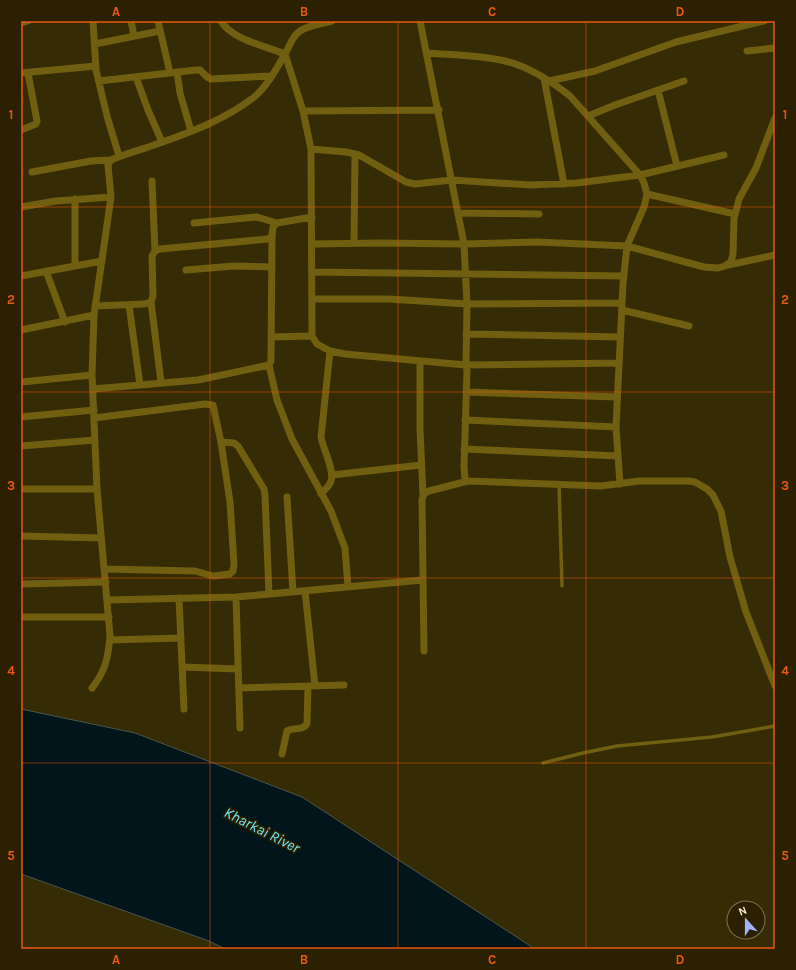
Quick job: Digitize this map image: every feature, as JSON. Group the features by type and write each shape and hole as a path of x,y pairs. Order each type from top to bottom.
{"street":[{"path":"21,23 28,21"},
{"path":"93,21 96,66 107,116 119,156"},
{"path":"131,21 134,36"},
{"path":"158,21 191,131"},
{"path":"221,21 229,31 237,36 285,54"},
{"path":"32,172 91,160 111,160 191,131 231,113 254,97 266,84 293,38 299,31 311,26 332,21"},
{"path":"420,21 439,110 464,244 467,304 467,371 464,449 465,479 468,481"},
{"path":"546,80 595,72 676,42 764,21"},
{"path":"95,44 160,31"},
{"path":"748,51 775,48"},
{"path":"427,53 504,61 517,65 557,86 570,96 588,116 640,175 644,183 647,194 644,207 627,246 624,276 616,427 620,484"},
{"path":"285,54 303,111 312,149 312,336 317,344 330,351 345,354 466,365 619,363"},
{"path":"21,130 36,124 37,122 24,73 96,66"},
{"path":"99,81 200,70 211,79 271,76"},
{"path":"136,77 162,142"},
{"path":"546,80 564,184"},
{"path":"588,116 684,81"},
{"path":"658,90 677,166"},
{"path":"303,111 439,110"},
{"path":"725,266 731,262 733,254 735,214 739,199 756,168 775,118"},
{"path":"312,149 355,154 410,183 452,180 530,185 577,184 640,175 724,155"},
{"path":"354,243 355,154"},
{"path":"92,688 101,676 107,664 110,640 108,600 97,489 92,375 94,314 111,197 108,165 111,160"},
{"path":"152,180 155,251 152,256 153,296 151,302 161,382"},
{"path":"647,194 735,214"},
{"path":"21,207 75,199 111,197"},
{"path":"74,266 75,199"},
{"path":"459,213 539,214"},
{"path":"194,223 257,217 277,223 312,217"},
{"path":"277,223 273,227 272,236 271,361 269,365 281,413 292,439 331,511 345,548 348,587"},
{"path":"155,251 160,249 263,240 272,236"},
{"path":"312,244 464,244 537,242 627,246 704,267 718,268 775,255"},
{"path":"21,276 102,261"},
{"path":"186,270 234,266 272,268"},
{"path":"46,271 65,322"},
{"path":"312,272 624,276"},
{"path":"312,299 389,299 467,304 622,306 689,326"},
{"path":"95,306 144,304 151,302"},
{"path":"129,304 140,385"},
{"path":"21,330 65,322 94,314"},
{"path":"466,334 620,337"},
{"path":"271,337 312,336"},
{"path":"321,494 332,481 332,474 322,446 321,437 330,351"},
{"path":"420,362 424,651"},
{"path":"93,389 198,380 269,365"},
{"path":"21,382 92,375"},
{"path":"466,392 617,397"},
{"path":"21,417 94,414 210,404 213,405 221,442 230,502 233,571 230,574 213,576 195,571 104,569"},
{"path":"465,420 616,427"},
{"path":"21,446 95,440"},
{"path":"221,442 234,443 238,446 264,489 267,517 269,594"},
{"path":"464,449 618,456"},
{"path":"332,474 421,465"},
{"path":"423,496 433,489 468,481 601,486 639,482 695,482 708,489 713,495 720,511 730,557 746,612 775,686"},
{"path":"21,489 97,489"},
{"path":"287,498 294,592"},
{"path":"21,536 101,538"},
{"path":"108,600 236,597 423,580"},
{"path":"21,584 106,582"},
{"path":"305,591 316,686"},
{"path":"236,597 240,728"},
{"path":"179,598 184,709"},
{"path":"21,617 109,617"},
{"path":"110,640 181,638"},
{"path":"183,667 238,669"},
{"path":"239,688 344,685"},
{"path":"282,754 288,731 291,729 303,728 307,724 308,686"}],"lane":[{"path":"559,485 562,586"},
{"path":"543,763 583,752 616,746 712,737 775,726"}],"water":[{"name":"Kharkai River","path":"21,709 135,733 302,797 535,949 225,949 209,941 21,874"}]}
